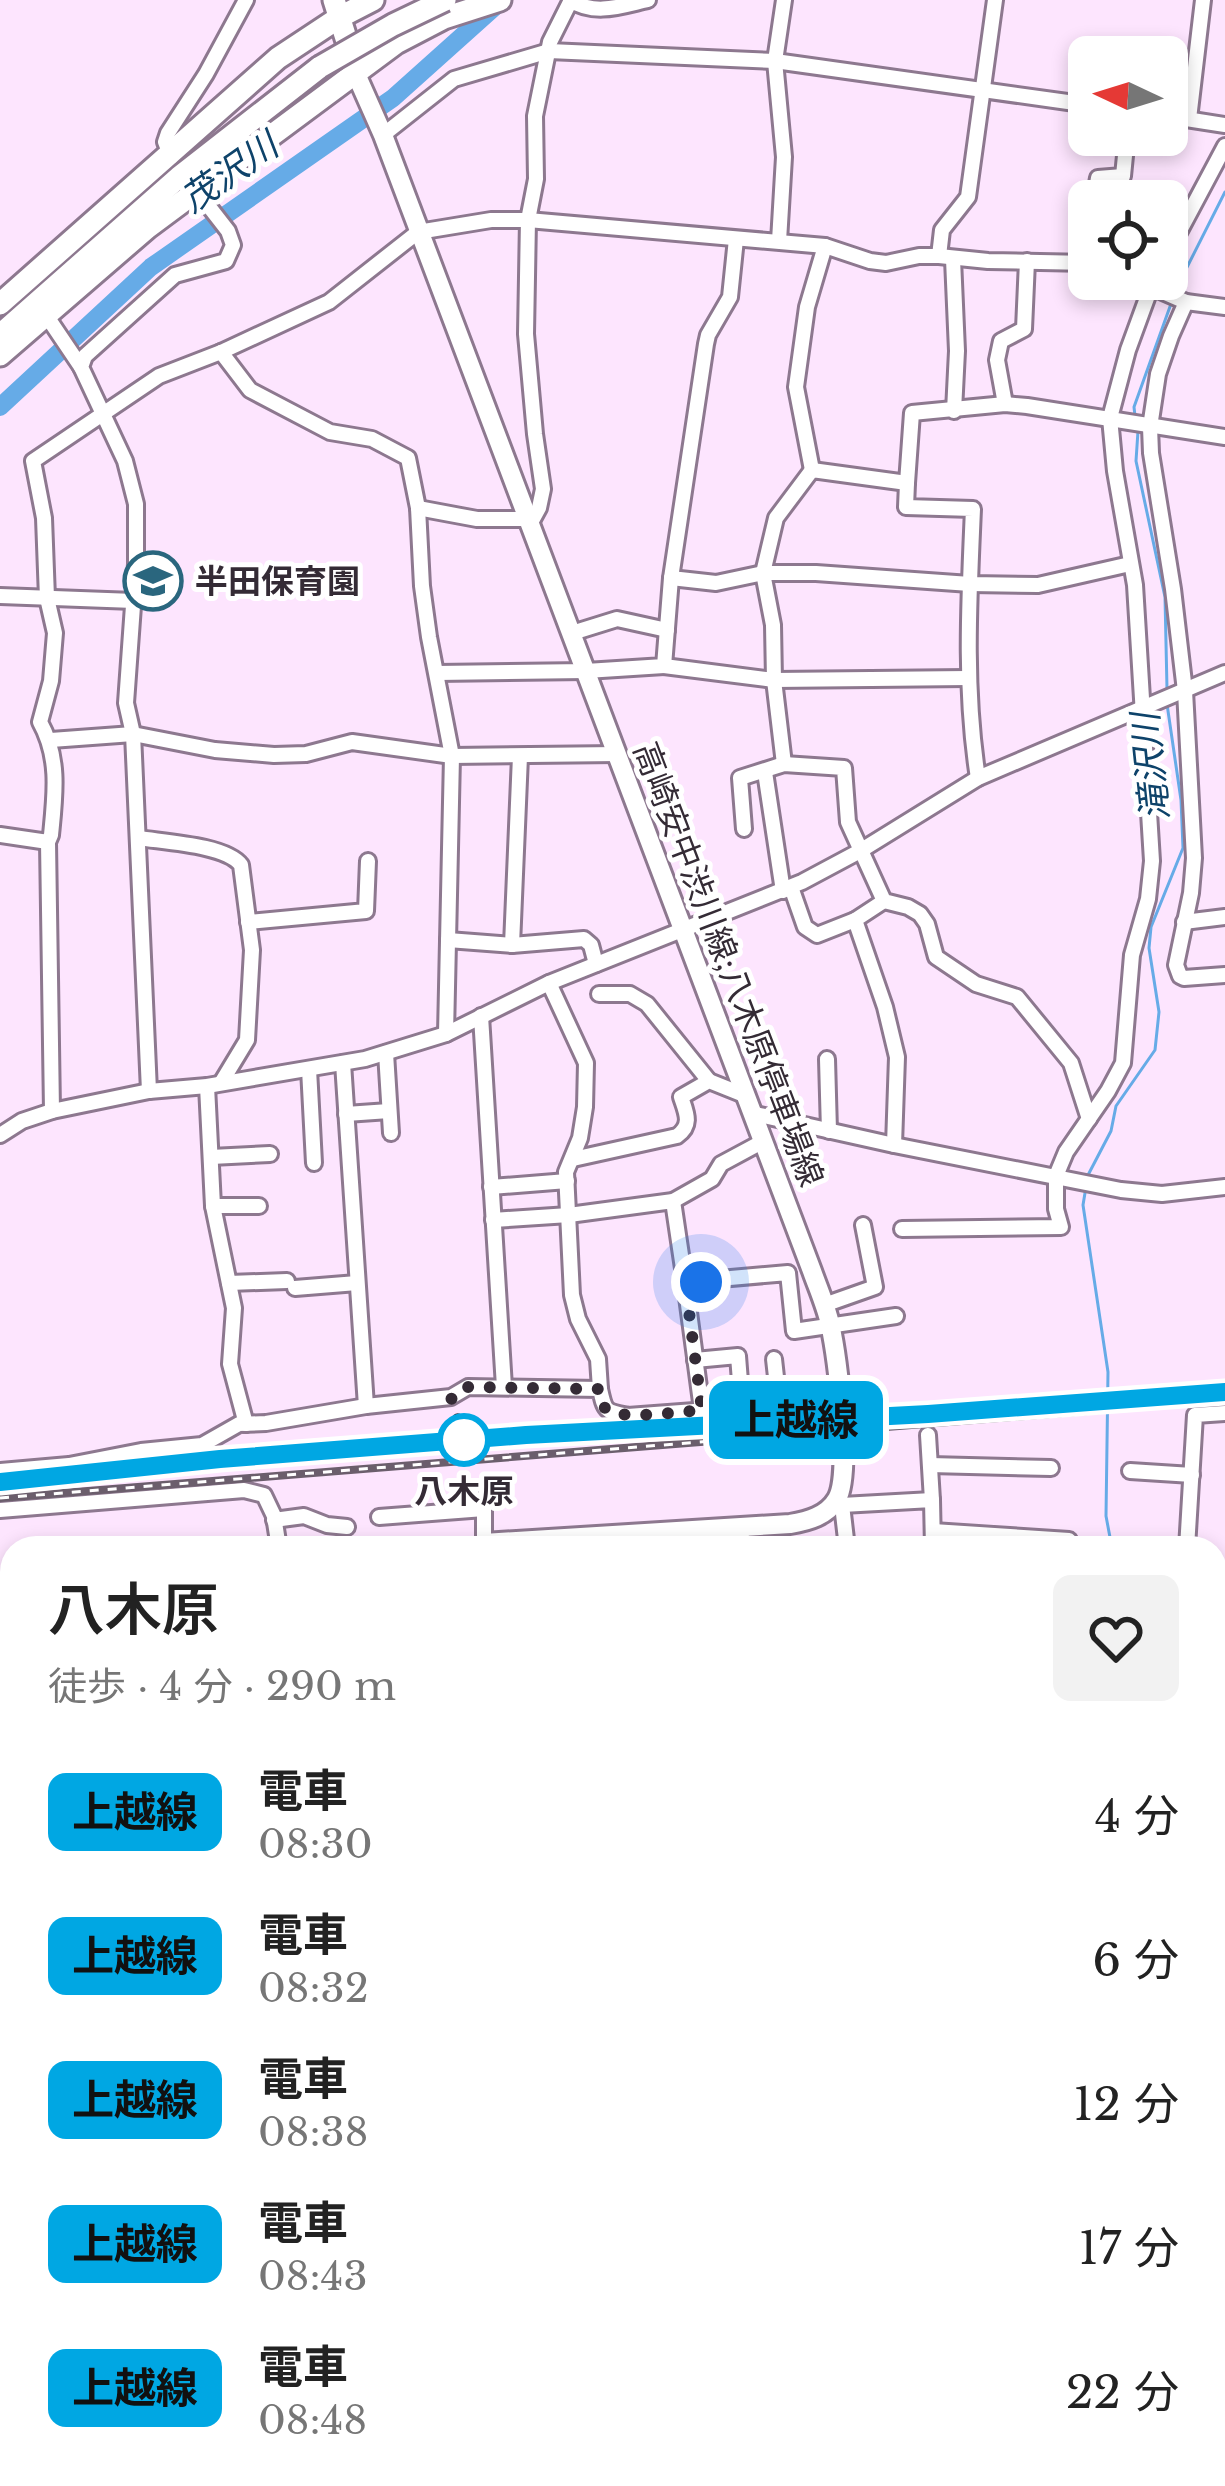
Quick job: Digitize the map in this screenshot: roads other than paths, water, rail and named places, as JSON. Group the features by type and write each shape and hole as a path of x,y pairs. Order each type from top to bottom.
{"highway":[{"path":"0,304 337,9 373,0"},
{"path":"0,334 179,177 320,67 393,25 445,9 500,0"},
{"path":"337,9 356,74"},
{"path":"0,355 147,228 445,9"},
{"path":"0,322 98,248"}],"main road":[{"name":"高崎安中渋川線;八木原停車場線","path":"356,74 381,129 827,1315 840,1400 844,1478 839,1503"},
{"path":"614,1536 812,1520 839,1503"}],"street":[{"path":"170,155 165,142 168,133 246,0"},
{"path":"418,508 477,519 533,519 539,508 543,489 526,334 528,220 536,179 535,116 550,42 570,0 600,10 648,0"},
{"path":"779,241 784,157 775,61 784,0"},
{"path":"954,411 957,350 942,230 968,196 994,0"},
{"path":"1203,0 1190,119 1225,124"},
{"path":"381,129 454,79 549,51 775,61 1068,102"},
{"path":"1188,216 1225,146"},
{"path":"1098,180 1123,176 1125,156"},
{"path":"81,367 85,356 175,275 226,261 233,245 228,231 197,191"},
{"path":"52,1111 48,842 56,784 50,740 40,722 51,681 55,632 47,598 44,518 33,460 159,376 329,302 418,232 491,220 528,220 825,246 886,263 919,256 1068,263"},
{"path":"664,666 671,578 706,344 730,297 736,239"},
{"path":"784,764 773,625 763,572 776,518 812,470 796,387 806,308 825,246"},
{"path":"1005,404 1000,341 1024,329 1027,262"},
{"path":"902,1229 1060,1227 1056,1176 1066,1152 1123,1063 1132,955 1148,899 1152,860 1135,585 1110,418 1128,350 1148,300"},
{"path":"1225,307 1184,301 1158,374 1148,427 1186,691 1194,859 1176,957 1180,976 1225,976"},
{"path":"46,315 81,367 125,461 136,504 126,703 133,734 149,1091"},
{"path":"220,352 250,390 330,432 371,439 407,458 418,508 422,586 452,755 446,1034"},
{"path":"978,778 968,678 973,509 906,507 912,413 1005,404 1225,437"},
{"path":"812,470 907,483"},
{"path":"671,578 716,583 763,572 1038,585 1130,565"},
{"path":"0,596 134,601"},
{"path":"572,633 617,619 667,630"},
{"path":"437,674 664,666 774,680 968,678"},
{"path":"0,1135 52,1111 149,1091 343,1063 446,1034 550,983 787,889 860,851 978,778 1224,675"},
{"path":"50,740 133,734 215,750 274,755 306,754 352,742 452,755 618,754"},
{"path":"512,945 520,756"},
{"path":"744,829 740,778 784,764 844,768 848,822 884,901"},
{"path":"765,772 787,889 805,927 817,935 855,920 884,901 920,914 937,957 976,984 1017,997 1071,1064 1089,1119"},
{"path":"0,835 48,842"},
{"path":"139,838 207,849 235,857 241,866 252,950 247,1040 214,1084 211,1157 213,1206 234,1307 230,1364 246,1424"},
{"path":"248,922 366,911 368,861"},
{"path":"1184,922 1225,917"},
{"path":"855,920 897,1057 894,1145"},
{"path":"448,940 512,945 584,939 591,945 596,964"},
{"path":"550,983 586,1063 585,1107 566,1172 572,1295 598,1359 604,1407 628,1416 840,1400"},
{"path":"599,994 630,994 646,1004 709,1082 748,1104 830,1131 1146,1193 1225,1187"},
{"path":"481,1016 504,1388"},
{"path":"386,1053 391,1133"},
{"path":"827,1059 830,1131"},
{"path":"343,1063 366,1406"},
{"path":"309,1069 314,1163"},
{"path":"573,1160 677,1136 688,1121 681,1097 709,1082"},
{"path":"346,1114 389,1111"},
{"path":"0,1120 22,1121"},
{"path":"493,1220 673,1201 712,1179 721,1164 762,1142"},
{"path":"211,1157 270,1154"},
{"path":"491,1187 567,1181"},
{"path":"673,1201 702,1410"},
{"path":"213,1206 260,1205"},
{"path":"685,1282 788,1274 794,1331 877,1284 863,1225"},
{"path":"229,1283 357,1283"},
{"path":"827,1315 896,1316"},
{"path":"695,1360 738,1356 742,1407"},
{"path":"774,1358 779,1404"},
{"path":"0,1471 69,1466 202,1445 239,1424 451,1397 468,1387 600,1389"},
{"path":"1188,1536 1195,1414 1225,1413"},
{"path":"928,1435 933,1536"},
{"path":"930,1465 1051,1468"},
{"path":"1130,1471 1192,1475"},
{"path":"0,1510 244,1490 264,1495 277,1536"},
{"path":"845,1536 839,1503 932,1500"},
{"path":"379,1517 484,1503 484,1536"},
{"path":"274,1520 304,1516 347,1527"},
{"path":"741,1536 745,1526"},
{"path":"933,1531 1009,1536"}],"waterway":[{"name":"茂沢川","path":"0,407 151,267 393,98 499,3"},
{"name":"滝沢川","path":"1188,265 1225,192"},
{"name":"滝沢川","path":"1135,416 1134,407 1172,301"},
{"name":"滝沢川","path":"1138,431 1136,461 1165,597 1167,689"},
{"name":"滝沢川","path":"1087,1177 1111,1131 1116,1106 1155,1050 1159,1012 1149,948 1151,927 1183,848 1167,704"},
{"name":"滝沢川","path":"1086,1187 1083,1205 1108,1372 1110,1536"}],"railway":[{"path":"0,1498 1225,1400"},
{"path":"70,1475 411,1443 752,1422"}],"train":[{"name":"上越線","path":"0,1482 526,1435 928,1414 1225,1392"}],"place":[{"name":"半田保育園","path":"153,581"},
{"name":"八木原","path":"464,1440"}]}
